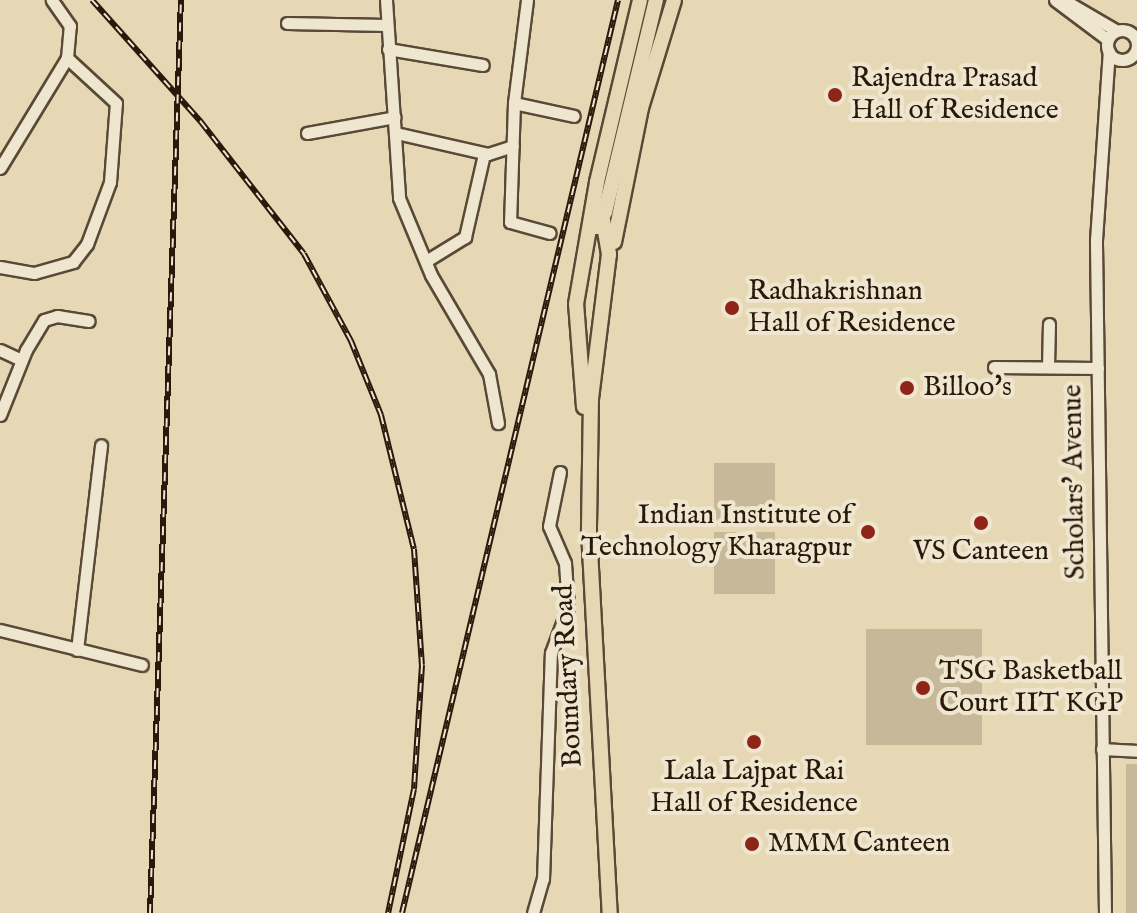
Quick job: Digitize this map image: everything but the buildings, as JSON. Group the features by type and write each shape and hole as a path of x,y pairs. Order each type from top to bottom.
{"main road":[{"name":"Boundary Road","path":"610,913 591,633 589,435 576,304 587,236 640,0"},
{"path":"609,254 604,216 656,0"},
{"path":"609,254 641,108 674,0"},
{"path":"587,236 604,216"},
{"name":"Boundary Road","path":"589,435 609,254"},
{"path":"576,304 605,308"}],"street":[{"path":"0,168 67,58 70,26 52,0"},
{"path":"386,0 397,192 426,261 489,374 498,423"},
{"path":"527,0 514,103 510,222 550,233"},
{"path":"1055,0 1111,41"},
{"path":"1064,0 1111,41 1124,60 1137,48 1133,35 1111,41"},
{"path":"287,23 386,25"},
{"name":"Scholars' Avenue","path":"1105,913 1096,240 1111,41"},
{"path":"388,49 483,65"},
{"path":"0,267 34,273 73,262 87,244 110,182 116,103 67,58"},
{"path":"514,103 574,116"},
{"path":"307,133 395,117"},
{"path":"396,133 484,154 500,154 513,146"},
{"path":"426,261 465,237 484,154"},
{"path":"0,415 14,390 21,360 38,327 50,316 89,321"},
{"path":"1048,367 1049,324"},
{"path":"0,350 21,360"},
{"path":"994,367 1098,368"},
{"path":"77,650 101,445"},
{"path":"533,913 543,879 551,653 568,607 565,563 549,526 560,472"},
{"path":"0,630 142,665"},
{"path":"1102,749 1137,751"}],"shaded area":[{"path":"714,463 775,463 775,525 714,525"},
{"path":"714,532 775,532 775,594 714,594"},
{"name":"TSG Basketball Court IIT KGP","path":"866,629 982,629 982,745 866,745"},
{"path":"1126,764 1137,764 1137,913 1126,913"}],"railway":[{"path":"92,0 201,122 304,254 351,341 381,415 414,549 422,665 414,789 388,913"},
{"path":"150,913 181,0"},
{"path":"402,913 618,0"}],"place":[{"name":"Rajendra Prasad Hall of Residence","path":"835,95"},
{"name":"Radhakrishnan Hall of Residence","path":"732,308"},
{"name":"Billoo's","path":"907,388"},
{"name":"VS Canteen","path":"981,523"},
{"name":"Indian Institute of Technology Kharagpur","path":"868,532"},
{"name":"TSG Basketball Court IIT KGP","path":"923,688"},
{"name":"Lala Lajpat Rai Hall of Residence","path":"754,742"},
{"name":"MMM Canteen","path":"752,844"}]}
